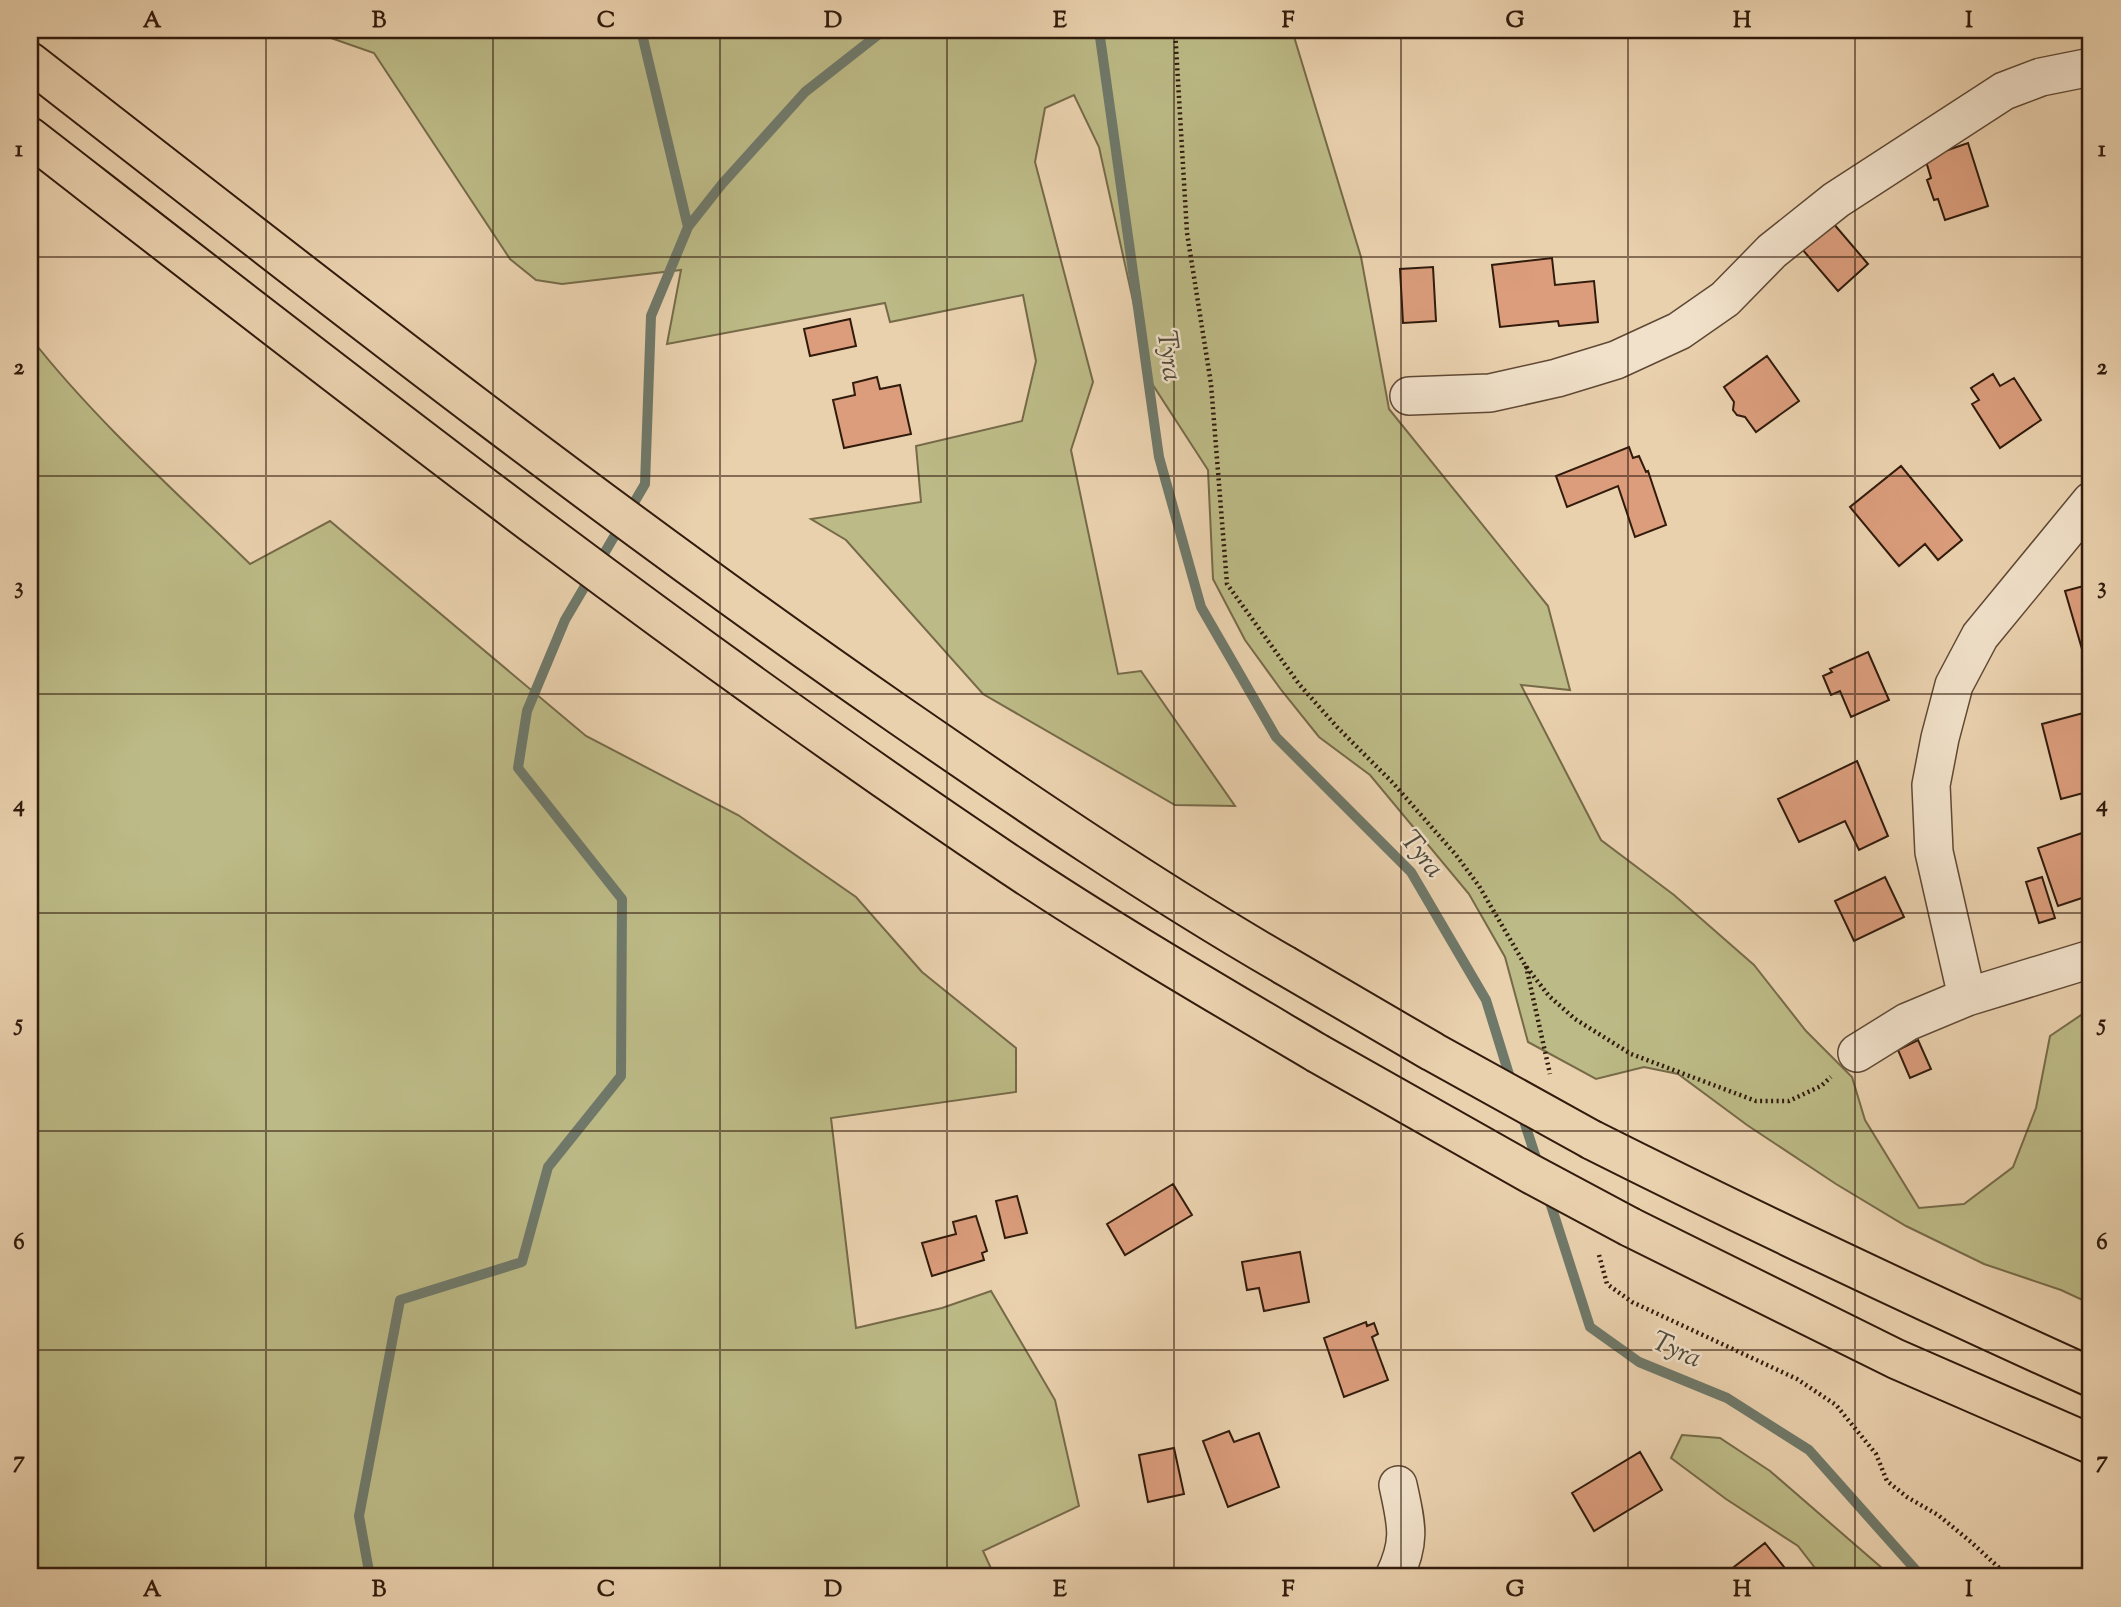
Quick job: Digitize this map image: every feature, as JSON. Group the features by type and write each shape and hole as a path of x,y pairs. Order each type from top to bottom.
{"highway":[{"path":"30,62 480,409 758,616 1045,816 1227,932 1433,1052 1592,1140 1720,1205 2091,1377"},
{"path":"30,137 443,457 722,664 1014,867 1198,983 1317,1053 1630,1227 1896,1359 2091,1444"}],"street":[{"path":"1409,396 1490,393 1557,378 1616,360 1679,331 1725,299 1772,251 1836,200 1993,98 2041,77 2091,67"},
{"path":"1968,997 1934,852 1931,785 1940,738 1954,685 1980,636 2091,500"},
{"path":"1857,1053 1907,1022 1968,997 2091,959"},
{"path":"1394,1577 1404,1549 1407,1528 1398,1485"}],"path":[{"path":"1175,30 1187,233 1211,384 1227,584 1299,684 1393,783 1456,855 1479,886 1525,965 1549,996 1575,1019 1640,1058 1756,1101 1789,1101 1821,1086 1857,1053"}],"shaded area":[{"path":"308,30 1292,30 1361,257 1389,409 1548,606 1570,690 1521,685 1601,840 1674,895 1754,965 1806,1031 1852,1077 1865,1120 1919,1208 1964,1204 2013,1167 2036,1108 2050,1036 2084,1013 2091,1036 2091,1304 2061,1290 1984,1264 1906,1226 1747,1125 1678,1074 1644,1067 1596,1079 1528,1042 1505,957 1469,894 1370,775 1319,737 1245,640 1213,579 1208,470 1151,382 1099,147 1074,95 1045,108 1035,162 1093,382 1071,450 1118,674 1141,671 1235,806 1175,805 983,694 846,540 811,519 921,502 916,446 1022,421 1036,361 1023,295 890,322 885,303 667,344 681,270 562,284 536,280 510,259 374,53"},
{"path":"30,337 108,426 250,564 330,521 586,736 738,815 856,897 922,972 1016,1048 1016,1092 831,1118 856,1328 942,1308 991,1291 1055,1400 1079,1506 983,1551 995,1577 30,1577"},
{"path":"1682,1435 1720,1438 1770,1471 1882,1568 1956,1577 1822,1577 1798,1546 1726,1499 1671,1458"}],"building":[{"path":"1968,143 1988,206 1945,220 1938,199 1934,200 1927,180 1931,178 1925,158"},
{"path":"1827,216 1868,264 1838,291 1796,242"},
{"path":"1552,258 1555,285 1594,281 1598,322 1559,326 1558,321 1500,327 1492,265"},
{"path":"1433,267 1436,321 1403,323 1400,269"},
{"path":"850,319 856,346 810,356 804,329"},
{"path":"1767,356 1799,401 1756,432 1745,417 1737,415 1733,410 1734,402 1724,387"},
{"path":"1993,374 2000,386 2014,378 2041,420 2000,448 1972,404 1979,400 1971,388"},
{"path":"877,377 880,389 900,385 911,434 844,448 833,400 855,395 853,383"},
{"path":"1629,447 1633,458 1639,456 1646,472 1648,471 1666,525 1635,537 1618,486 1567,507 1556,476"},
{"path":"1901,466 1962,540 1938,560 1925,544 1899,566 1850,507"},
{"path":"2091,584 2091,647 2082,649 2065,591"},
{"path":"1868,652 1889,700 1851,717 1840,691 1831,695 1823,676 1832,672 1830,669"},
{"path":"2087,712 2091,727 2091,791 2061,799 2042,724"},
{"path":"1857,761 1888,836 1859,850 1845,821 1799,842 1778,799"},
{"path":"2091,830 2091,895 2058,906 2038,848"},
{"path":"1885,877 1904,917 1854,941 1835,901"},
{"path":"2042,877 2055,918 2039,923 2026,882"},
{"path":"1918,1040 1931,1069 1910,1078 1898,1050"},
{"path":"1173,1184 1192,1215 1125,1255 1107,1224"},
{"path":"1017,1196 1027,1233 1005,1238 996,1201"},
{"path":"976,1216 987,1251 982,1253 984,1260 932,1276 922,1243 956,1234 953,1222"},
{"path":"1300,1252 1309,1302 1264,1311 1259,1288 1247,1290 1242,1262"},
{"path":"1366,1322 1367,1326 1374,1323 1378,1334 1372,1337 1388,1380 1344,1397 1324,1338"},
{"path":"1229,1431 1234,1442 1259,1433 1279,1487 1228,1507 1203,1441"},
{"path":"1174,1448 1184,1494 1148,1502 1139,1455"},
{"path":"1640,1452 1662,1490 1594,1531 1572,1493"},
{"path":"1765,1543 1792,1577 1721,1577"}],"waterway":[{"path":"641,30 688,227"},
{"path":"370,1577 359,1516 400,1300 522,1262 548,1167 621,1076 622,899 518,768 527,711 565,620 645,484 651,316 688,227 722,184 805,92 884,30"},
{"name":"Tyra","path":"1099,30 1159,457 1201,607 1276,737 1411,872 1486,1000 1512,1084"},
{"name":"Tyra","path":"1521,1112 1539,1167"},
{"name":"Tyra","path":"1548,1196 1590,1327 1639,1362 1727,1398 1809,1450 1922,1577"}]}
